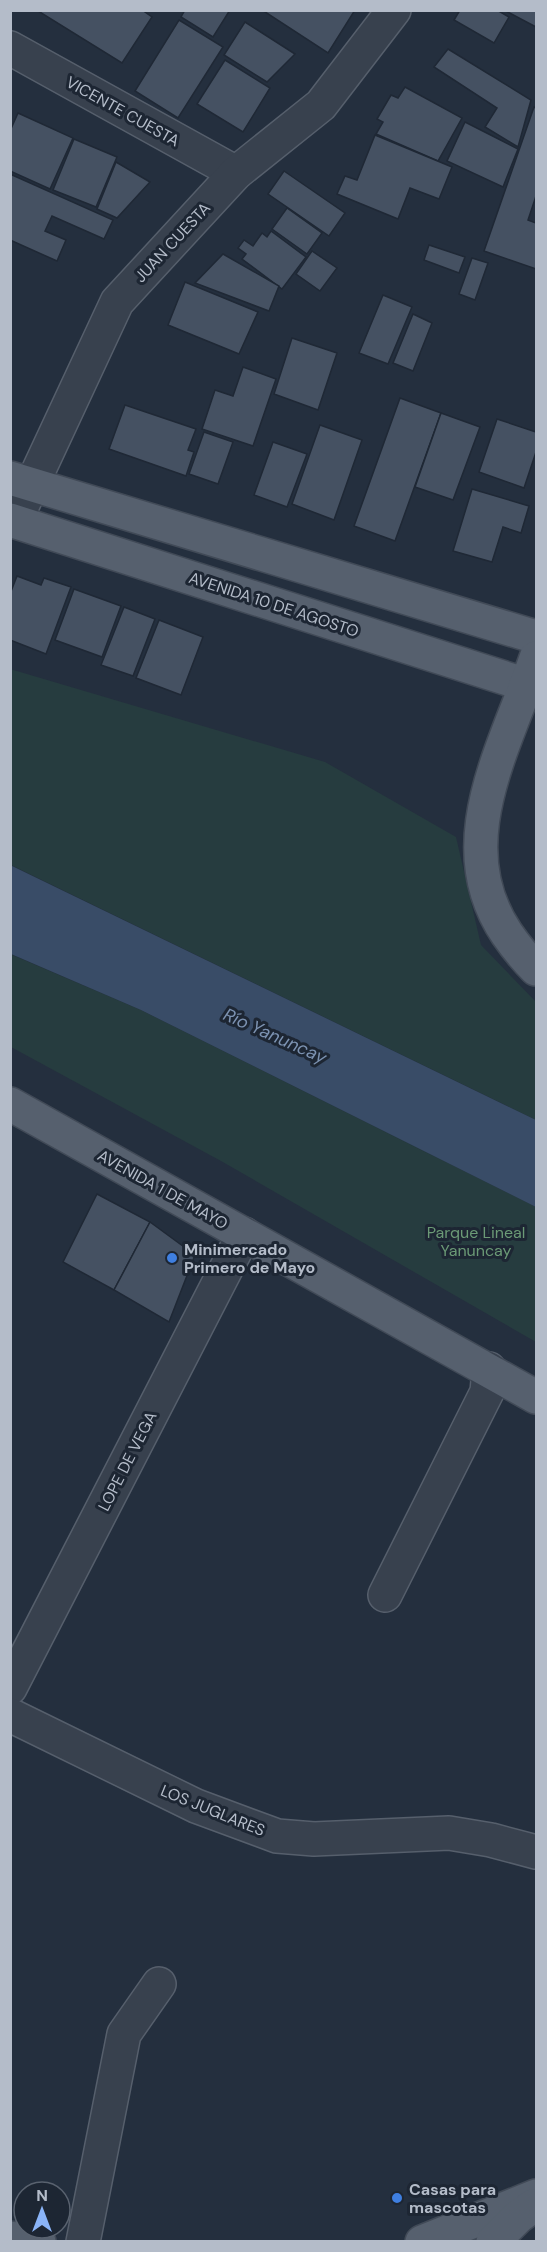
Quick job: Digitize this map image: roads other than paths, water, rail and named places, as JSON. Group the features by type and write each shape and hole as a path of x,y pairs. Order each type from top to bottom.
{"main road":[{"path":"21,481 537,637"},
{"name":"AVENIDA 10 DE AGOSTO","path":"13,520 533,677"},
{"path":"533,677 496,765 484,808 479,842 483,885 498,921 525,959 537,969"},
{"name":"AVENIDA 1 DE MAYO","path":"10,1104 537,1397"},
{"path":"422,2241 537,2196"},
{"path":"493,2241 518,2217 537,2203"},
{"path":"10,2238 39,2241"}],"street":[{"name":"JUAN CUESTA","path":"13,520 21,481 117,302 236,173 321,105 394,10"},
{"name":"VICENTE CUESTA","path":"10,48 236,173"},
{"name":"LOPE DE VEGA","path":"10,1688 244,1234"},
{"path":"385,1595 487,1392 489,1369"},
{"name":"LOS JUGLARES","path":"10,1715 196,1806 277,1836 314,1839 449,1833 491,1840 537,1852"},
{"path":"83,2241 124,2034 159,1984"}],"water":[{"name":"Río Yanuncay","path":"10,865 536,1120 536,1207 141,1010 11,954"}],"place":[{"name":"Minimercado Primero de Mayo","path":"172,1258"},
{"name":"Casas para mascotas","path":"397,2198"}],"park label":[{"name":"Parque Lineal Yanuncay","path":"476,1241"}]}
